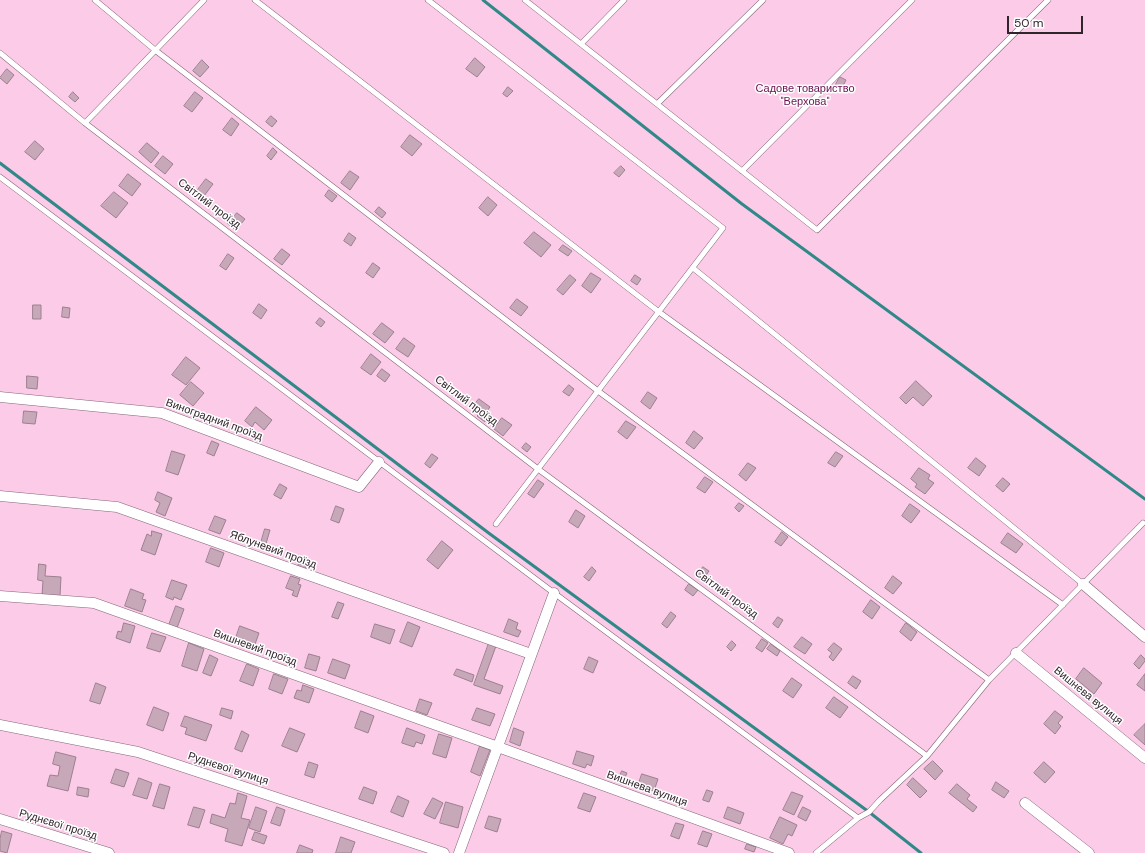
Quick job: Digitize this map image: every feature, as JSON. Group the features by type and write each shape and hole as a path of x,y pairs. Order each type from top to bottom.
{"street":[{"name":"Виноградний проїзд","path":"0,397 162,413 359,487 379,462"},
{"name":"Яблуневий проїзд","path":"0,496 117,507 531,654"},
{"path":"1083,584 1145,637"},
{"path":"459,853 554,593"},
{"name":"Вишневий проїзд","path":"0,596 94,603 498,747"},
{"name":"Вишнева вулиця","path":"1016,653 1145,758"},
{"name":"Руднєвої вулиця","path":"0,725 138,752 440,852"},
{"name":"Вишнева вулиця","path":"498,747 789,853"},
{"path":"1024,803 1089,853"},
{"name":"Руднєвої проїзд","path":"0,819 109,853"}],"lane":[{"path":"95,0 156,50 598,391 989,680"},
{"path":"85,123 204,0"},
{"path":"256,0 659,312 1063,605"},
{"path":"428,0 723,228 496,524"},
{"path":"525,0 817,230 1048,0"},
{"path":"581,44 624,0"},
{"path":"657,104 763,0"},
{"path":"742,171 912,0"},
{"name":"Світлий проїзд","path":"0,53 85,123 538,468 927,756"},
{"path":"0,177 554,593 858,818"},
{"path":"693,268 1083,584"},
{"path":"816,853 858,818 869,812 927,756 989,680 1144,523"}],"green space":[{"name":"Садове товариство \"Верхова\"","path":"0,0 1145,0 1145,853 0,853"}],"building":[{"path":"475,58 485,67 477,77 466,69"},
{"path":"202,60 209,67 200,77 193,71"},
{"path":"7,69 14,75 7,84 0,78"},
{"path":"840,77 846,80 841,90 835,86"},
{"path":"508,87 513,91 507,97 503,94"},
{"path":"73,92 79,98 75,102 69,97"},
{"path":"195,92 203,98 192,112 184,106"},
{"path":"271,116 277,121 272,127 266,122"},
{"path":"232,118 239,124 231,136 223,130"},
{"path":"410,135 422,144 412,156 401,147"},
{"path":"35,141 44,149 35,160 25,152"},
{"path":"147,143 159,153 151,163 139,152"},
{"path":"273,148 277,152 271,160 267,156"},
{"path":"163,156 173,164 165,174 155,166"},
{"path":"621,166 625,170 619,177 614,173"},
{"path":"350,171 359,177 350,190 341,183"},
{"path":"128,174 141,184 132,196 119,186"},
{"path":"206,179 213,184 201,200 194,195"},
{"path":"329,190 337,196 332,202 325,196"},
{"path":"114,192 128,203 116,218 101,206"},
{"path":"488,197 497,205 488,216 479,208"},
{"path":"379,207 386,213 382,218 375,212"},
{"path":"237,213 245,219 236,230 228,224"},
{"path":"534,232 551,245 541,257 524,243"},
{"path":"349,233 356,238 351,246 344,241"},
{"path":"563,245 572,251 568,256 559,250"},
{"path":"282,249 290,255 282,265 274,259"},
{"path":"228,254 234,258 226,270 220,266"},
{"path":"373,263 380,268 373,278 366,273"},
{"path":"591,273 601,279 591,293 582,286"},
{"path":"570,275 576,280 563,295 557,290"},
{"path":"635,275 641,279 637,285 631,281"},
{"path":"517,299 528,307 521,316 510,308"},
{"path":"259,304 267,310 261,319 253,313"},
{"path":"33,305 41,305 41,319 33,319"},
{"path":"63,307 70,308 69,318 62,317"},
{"path":"320,318 325,322 321,327 316,323"},
{"path":"382,323 394,332 385,343 373,334"},
{"path":"404,338 415,346 408,357 396,349"},
{"path":"371,354 381,362 371,375 361,368"},
{"path":"186,357 200,368 186,385 172,375"},
{"path":"382,369 390,375 385,382 377,376"},
{"path":"27,376 38,377 37,389 27,388"},
{"path":"916,381 932,396 923,406 913,397 906,404 900,398"},
{"path":"191,382 204,393 193,406 180,395"},
{"path":"569,385 574,389 569,396 563,392"},
{"path":"648,392 657,398 650,409 641,402"},
{"path":"479,399 490,407 487,411 491,414 485,422 477,416 479,414 472,408"},
{"path":"256,407 272,420 264,430 255,422 252,427 245,421"},
{"path":"24,411 37,412 35,424 23,423"},
{"path":"502,418 512,425 503,436 494,429"},
{"path":"626,421 636,427 627,439 618,432"},
{"path":"694,431 703,438 694,449 686,443"},
{"path":"212,441 219,444 214,456 207,453"},
{"path":"526,443 531,447 527,452 522,448"},
{"path":"172,451 185,455 178,475 166,471"},
{"path":"836,452 843,456 835,467 828,463"},
{"path":"432,454 438,458 430,468 425,464"},
{"path":"976,458 986,466 979,476 968,468"},
{"path":"748,463 756,468 746,481 739,475"},
{"path":"919,468 930,475 928,479 934,483 925,494 915,487 917,484 911,479"},
{"path":"705,477 713,482 705,493 697,488"},
{"path":"1003,478 1010,484 1003,492 996,486"},
{"path":"538,480 544,484 534,498 528,494"},
{"path":"280,484 287,488 281,499 274,495"},
{"path":"158,492 172,498 165,516 156,512 160,503 155,500"},
{"path":"739,503 744,506 739,512 735,508"},
{"path":"910,504 920,511 911,523 902,516"},
{"path":"336,506 344,509 339,523 331,520"},
{"path":"576,510 585,516 578,528 569,522"},
{"path":"215,516 226,520 220,534 209,530"},
{"path":"265,529 270,530 265,547 260,546"},
{"path":"152,531 162,534 155,555 141,550 147,534 151,536"},
{"path":"782,532 788,537 781,546 775,542"},
{"path":"1008,533 1023,544 1016,553 1001,543"},
{"path":"442,541 453,550 438,569 427,560"},
{"path":"211,548 224,553 219,567 206,562"},
{"path":"300,560 307,562 305,569 298,566"},
{"path":"39,564 46,565 45,576 61,577 60,596 42,595 43,581 38,580"},
{"path":"592,567 596,571 589,581 584,577"},
{"path":"703,567 709,571 702,581 697,577"},
{"path":"291,576 300,579 298,584 301,585 297,597 292,595 294,591 286,588"},
{"path":"893,576 902,583 893,594 885,588"},
{"path":"172,580 187,585 181,600 174,597 173,600 166,597"},
{"path":"689,584 698,590 693,596 685,590"},
{"path":"131,589 144,594 142,599 146,600 142,612 125,606"},
{"path":"871,600 880,607 872,619 863,612"},
{"path":"338,602 344,604 338,619 332,617"},
{"path":"176,606 184,609 177,628 169,625"},
{"path":"671,612 676,616 667,628 662,624"},
{"path":"778,617 783,620 778,628 773,624"},
{"path":"509,619 518,623 516,629 521,631 518,637 504,632"},
{"path":"408,622 420,627 412,647 400,642"},
{"path":"124,623 135,626 130,643 116,638 118,631 121,632"},
{"path":"906,623 917,632 911,641 900,632"},
{"path":"375,624 395,630 390,644 371,637"},
{"path":"240,626 259,633 254,647 235,641"},
{"path":"152,633 166,637 160,652 147,648"},
{"path":"802,637 812,644 805,654 794,647"},
{"path":"762,639 768,643 762,652 756,648"},
{"path":"732,641 736,645 731,651 727,647"},
{"path":"189,643 204,649 197,671 182,666"},
{"path":"489,643 496,646 484,679 503,686 500,694 474,685"},
{"path":"834,643 842,649 833,661 829,657 832,653 828,650"},
{"path":"771,644 780,651 777,656 767,649"},
{"path":"309,654 320,657 316,671 305,668"},
{"path":"210,655 218,659 211,676 203,673"},
{"path":"1141,655 1145,661 1139,669 1134,664"},
{"path":"589,657 598,661 593,673 584,669"},
{"path":"333,659 350,665 345,679 328,673"},
{"path":"247,664 259,669 253,686 240,681"},
{"path":"1084,668 1102,683 1094,694 1076,679"},
{"path":"457,669 474,675 472,682 454,675"},
{"path":"274,674 288,679 282,694 269,689"},
{"path":"1145,674 1145,691 1137,685"},
{"path":"853,676 861,681 856,689 848,683"},
{"path":"792,678 802,685 793,698 783,691"},
{"path":"96,683 106,687 100,704 90,701"},
{"path":"303,685 314,689 309,703 294,698 297,690 301,691"},
{"path":"834,697 848,707 840,718 826,708"},
{"path":"420,699 432,703 427,715 416,711"},
{"path":"154,707 169,713 163,731 147,725"},
{"path":"222,708 233,711 231,719 220,715"},
{"path":"477,708 495,714 490,726 472,720"},
{"path":"361,711 374,716 368,733 355,728"},
{"path":"1055,711 1063,717 1058,723 1061,726 1055,734 1044,724"},
{"path":"185,716 212,725 206,741 185,734 187,728 181,726"},
{"path":"1145,724 1145,745 1134,735"},
{"path":"290,728 305,734 297,752 282,746"},
{"path":"407,728 425,735 422,744 416,742 414,747 402,743"},
{"path":"514,728 524,732 520,746 510,742"},
{"path":"242,731 249,735 242,752 235,749"},
{"path":"439,734 452,738 446,758 433,754"},
{"path":"480,746 490,750 480,776 471,772"},
{"path":"577,751 594,756 591,766 587,764 585,768 573,764"},
{"path":"56,752 76,757 68,791 47,786 50,775 58,776 60,766 53,764"},
{"path":"933,761 943,771 935,780 924,769"},
{"path":"309,762 318,765 314,778 305,775"},
{"path":"1044,762 1055,772 1045,783 1034,773"},
{"path":"116,769 129,773 124,787 111,783"},
{"path":"622,771 627,773 622,784 617,782"},
{"path":"642,774 658,779 654,791 638,786"},
{"path":"139,778 152,783 147,799 133,795"},
{"path":"913,778 927,791 920,798 907,785"},
{"path":"996,782 1009,791 1004,798 992,790"},
{"path":"160,784 170,787 164,809 153,806"},
{"path":"957,784 970,795 967,799 977,807 973,812 949,793"},
{"path":"78,787 89,789 88,797 77,795"},
{"path":"364,787 377,792 373,804 359,799"},
{"path":"707,790 713,792 709,802 703,800"},
{"path":"792,792 803,796 794,815 783,810"},
{"path":"238,793 247,796 241,818 250,820 242,846 225,841 228,829 210,823 212,814 225,818 230,803 235,804"},
{"path":"584,793 596,797 590,812 578,808"},
{"path":"398,796 409,801 403,817 391,812"},
{"path":"433,798 443,803 435,819 424,814"},
{"path":"446,802 463,807 458,828 440,823"},
{"path":"194,807 205,810 199,828 188,825"},
{"path":"256,807 267,811 260,832 249,828"},
{"path":"277,807 285,810 280,826 271,823"},
{"path":"728,807 744,813 740,824 724,818"},
{"path":"803,807 811,811 806,821 798,817"},
{"path":"489,816 501,819 497,832 485,828"},
{"path":"780,817 797,825 792,836 788,834 783,844 770,838"},
{"path":"676,823 684,825 679,839 671,836"},
{"path":"2,831 12,834 7,853 0,851"},
{"path":"703,831 712,834 707,847 698,844"},
{"path":"255,832 267,836 264,844 252,840"},
{"path":"341,837 355,842 351,853 336,853"},
{"path":"747,844 756,847 754,852 745,849"},
{"path":"300,845 313,850 312,853 297,853"}],"waterway":[{"path":"483,0 742,204 1145,499"},
{"path":"0,163 490,534 869,812 921,853"}]}
